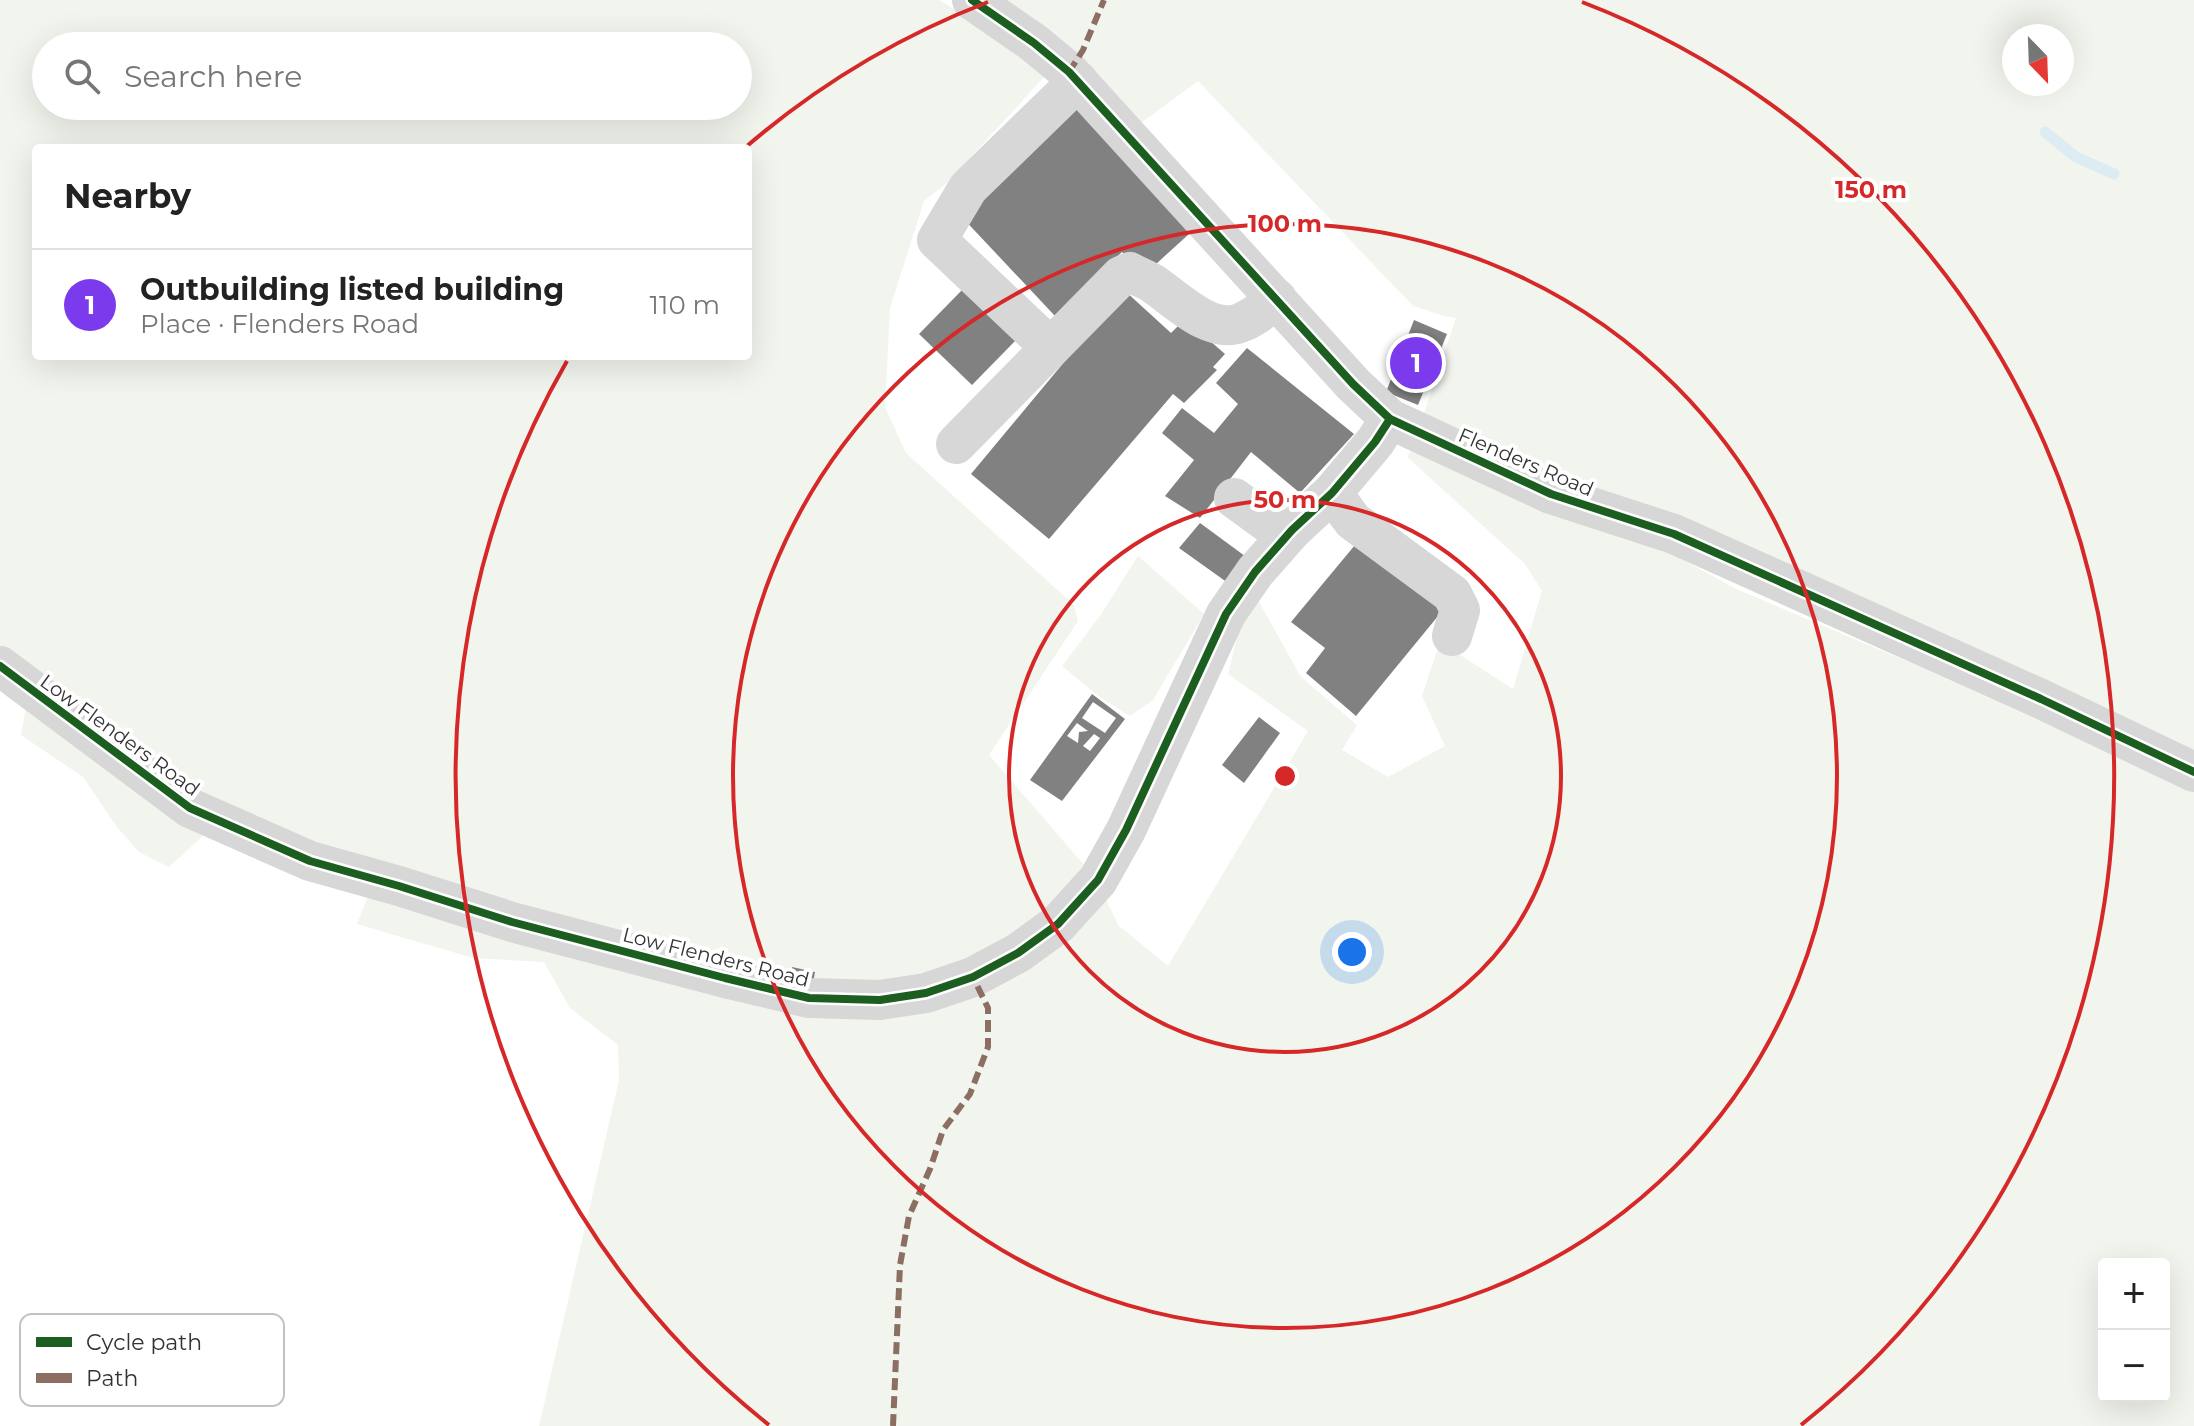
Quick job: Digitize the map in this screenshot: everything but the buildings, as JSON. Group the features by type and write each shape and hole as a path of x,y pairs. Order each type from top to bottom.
{"street":[{"name":"Flenders Road","path":"972,0 1034,43 1078,81 1353,384 1390,419 1551,494 1674,534 2041,699 2194,772"},
{"path":"1050,347 937,240 968,188 1078,81"},
{"path":"956,444 1121,276 1130,272 1152,283 1186,310 1221,325 1238,324 1277,299"},
{"name":"Low Flenders Road","path":"0,666 190,808 310,861 512,922 809,998 880,1000 926,993 973,977 1018,953 1058,924 1098,880 1126,830 1226,614 1255,572 1286,536 1332,493 1390,419"},
{"path":"1332,493 1353,521 1452,594 1460,610 1452,636"},
{"path":"1234,498 1286,536"}],"shaded area":[{"path":"0,0 939,0 1001,37 1044,77 948,182 924,201 890,308 885,407 906,453 1074,605 1078,621 989,755 1091,873 1049,918 921,986 812,989 815,972 792,967 788,986 240,822 0,655"},
{"path":"988,0 2194,0 2194,755 1601,496 1421,422 1456,318 1413,306 1198,81 1141,123"},
{"path":"1415,442 1660,547 1736,589 1911,663 2194,790 2194,1426 539,1426 619,1080 618,1045 570,1008 544,962 473,958 357,924 370,891 848,1015 1106,899 1118,925 1168,966 1308,731 1228,674 1240,625 1258,600 1301,677 1357,725 1342,750 1388,777 1445,746 1422,696 1440,642 1513,689 1542,591 1525,564 1407,457"},
{"path":"1138,556 1204,614 1153,700 1130,716 1097,695 1062,666 1100,616"},
{"path":"27,703 206,833 169,867 139,852 117,827 83,777 21,735"}],"waterway":[{"path":"2045,132 2076,157 2114,174"}],"marked path":[{"path":"1069,72 1083,50 1104,0"},
{"path":"893,1426 900,1265 909,1216 943,1130 970,1094 988,1047 988,1008 973,977"}],"cycle path":[{"path":"972,0 1034,43 1069,72 1353,384 1390,419 1551,494 1674,534 2041,699 2194,772"},
{"path":"0,666 190,808 310,861 512,922 809,998 880,1000 926,993 973,977 1018,953 1058,924 1098,880 1126,830 1226,614 1255,572 1292,530 1332,493 1390,419"}],"place":[{"name":"Outbuilding listed building","path":"1416,363"}]}
